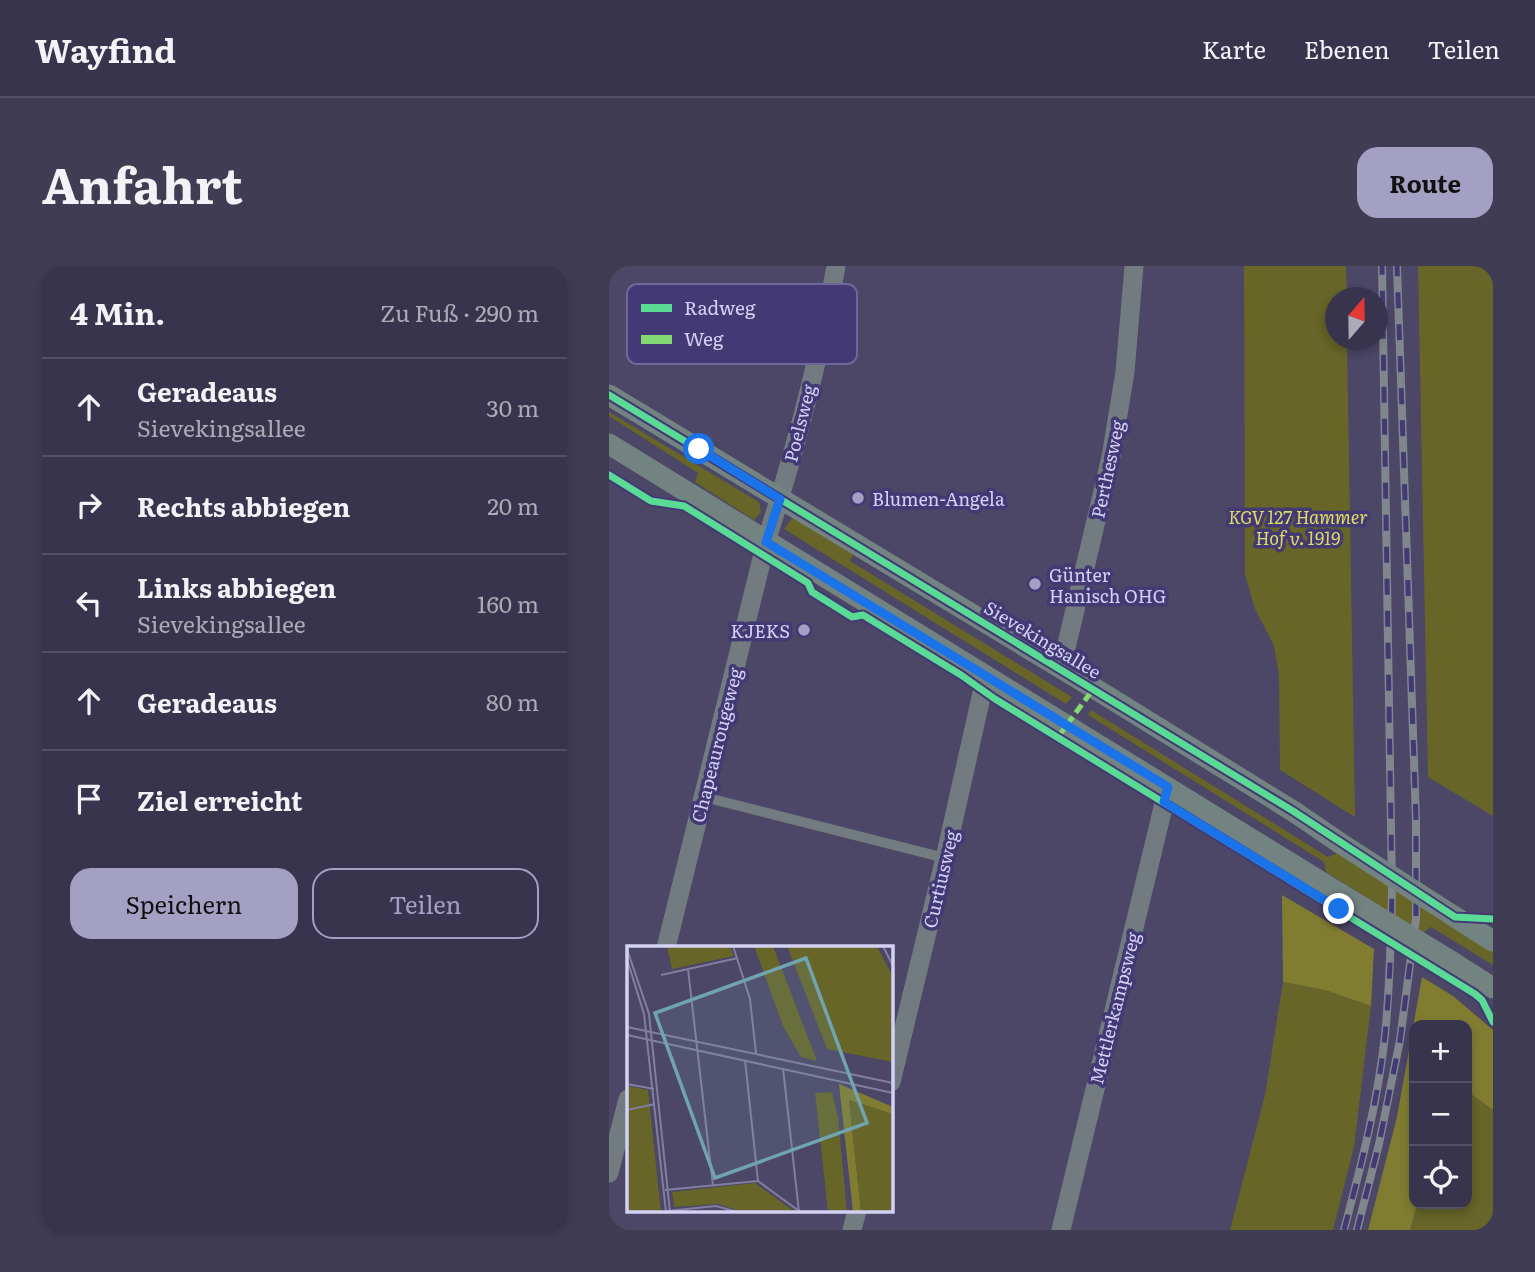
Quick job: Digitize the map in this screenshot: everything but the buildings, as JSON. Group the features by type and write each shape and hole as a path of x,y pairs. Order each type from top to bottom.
{"main road":[{"name":"Sievekingsallee","path":"609,395 1281,804 1493,940"},
{"path":"609,444 1493,988"}],"street":[{"name":"Poelsweg","path":"833,284 836,266"},
{"name":"Perthesweg","path":"1053,664 1066,649 1111,457 1125,372 1134,266"},
{"name":"Poelsweg","path":"766,542 780,499 814,364"},
{"name":"Chapeaurougeweg","path":"667,946 766,542"},
{"name":"Curtiusweg","path":"893,1074 986,675"},
{"name":"Mettlerkampsweg","path":"1061,1230 1168,787"},
{"path":"609,1173 627,1103"},
{"path":"852,1230 857,1212"}],"lane":[{"path":"704,797 945,858"}],"green space":[{"name":"KGV 127 Hammer Hof v. 1919","path":"1244,266 1346,266 1347,287 1325,287 1325,350 1347,350 1355,817 1280,770 1279,675 1274,646 1255,609 1245,575"},
{"path":"1418,266 1493,266 1493,816 1428,777"},
{"path":"609,412 759,502 761,512 754,520 695,482 698,473 609,416"},
{"path":"792,518 854,552 850,561 1072,697 1066,704 784,529"},
{"path":"1091,710 1328,857 1337,853 1493,951 1493,965 1431,927 1423,933 1326,872 1324,862 1088,715"},
{"path":"1283,982 1325,990 1371,1006 1354,1147 1333,1230 1230,1230 1265,1095"},
{"path":"1472,1095 1493,1110 1493,1230 1410,1230 1416,1209 1472,1209"}],"shaded area":[{"path":"1282,895 1374,949 1371,1006 1325,990 1283,982"},
{"path":"1422,977 1453,996 1493,1030 1493,1110 1472,1095 1472,1020 1414,1020"},
{"path":"1409,1050 1409,1209 1416,1209 1410,1230 1368,1230 1397,1117"}],"railway":[{"path":"1344,1230 1363,1158 1378,1084 1385,1035 1390,963 1392,890 1382,266"},
{"path":"1357,1230 1379,1144 1400,1040 1416,919 1416,820 1397,266"}],"marked path":[{"path":"1058,737 1094,688"}],"cycle path":[{"path":"609,395 1293,811 1455,917 1493,919"},
{"path":"609,475 651,501 684,506 808,583 812,592 852,617 863,615 961,675 995,699 1475,994 1482,1000 1493,1022"}],"place":[{"name":"Blumen-Angela","path":"858,498"},
{"name":"Günter Hanisch OHG","path":"1035,584"},
{"name":"KJEKS","path":"804,630"}],"route":[{"path":"699,449 780,499 766,542 1168,787 1164,802 1339,909"}]}
